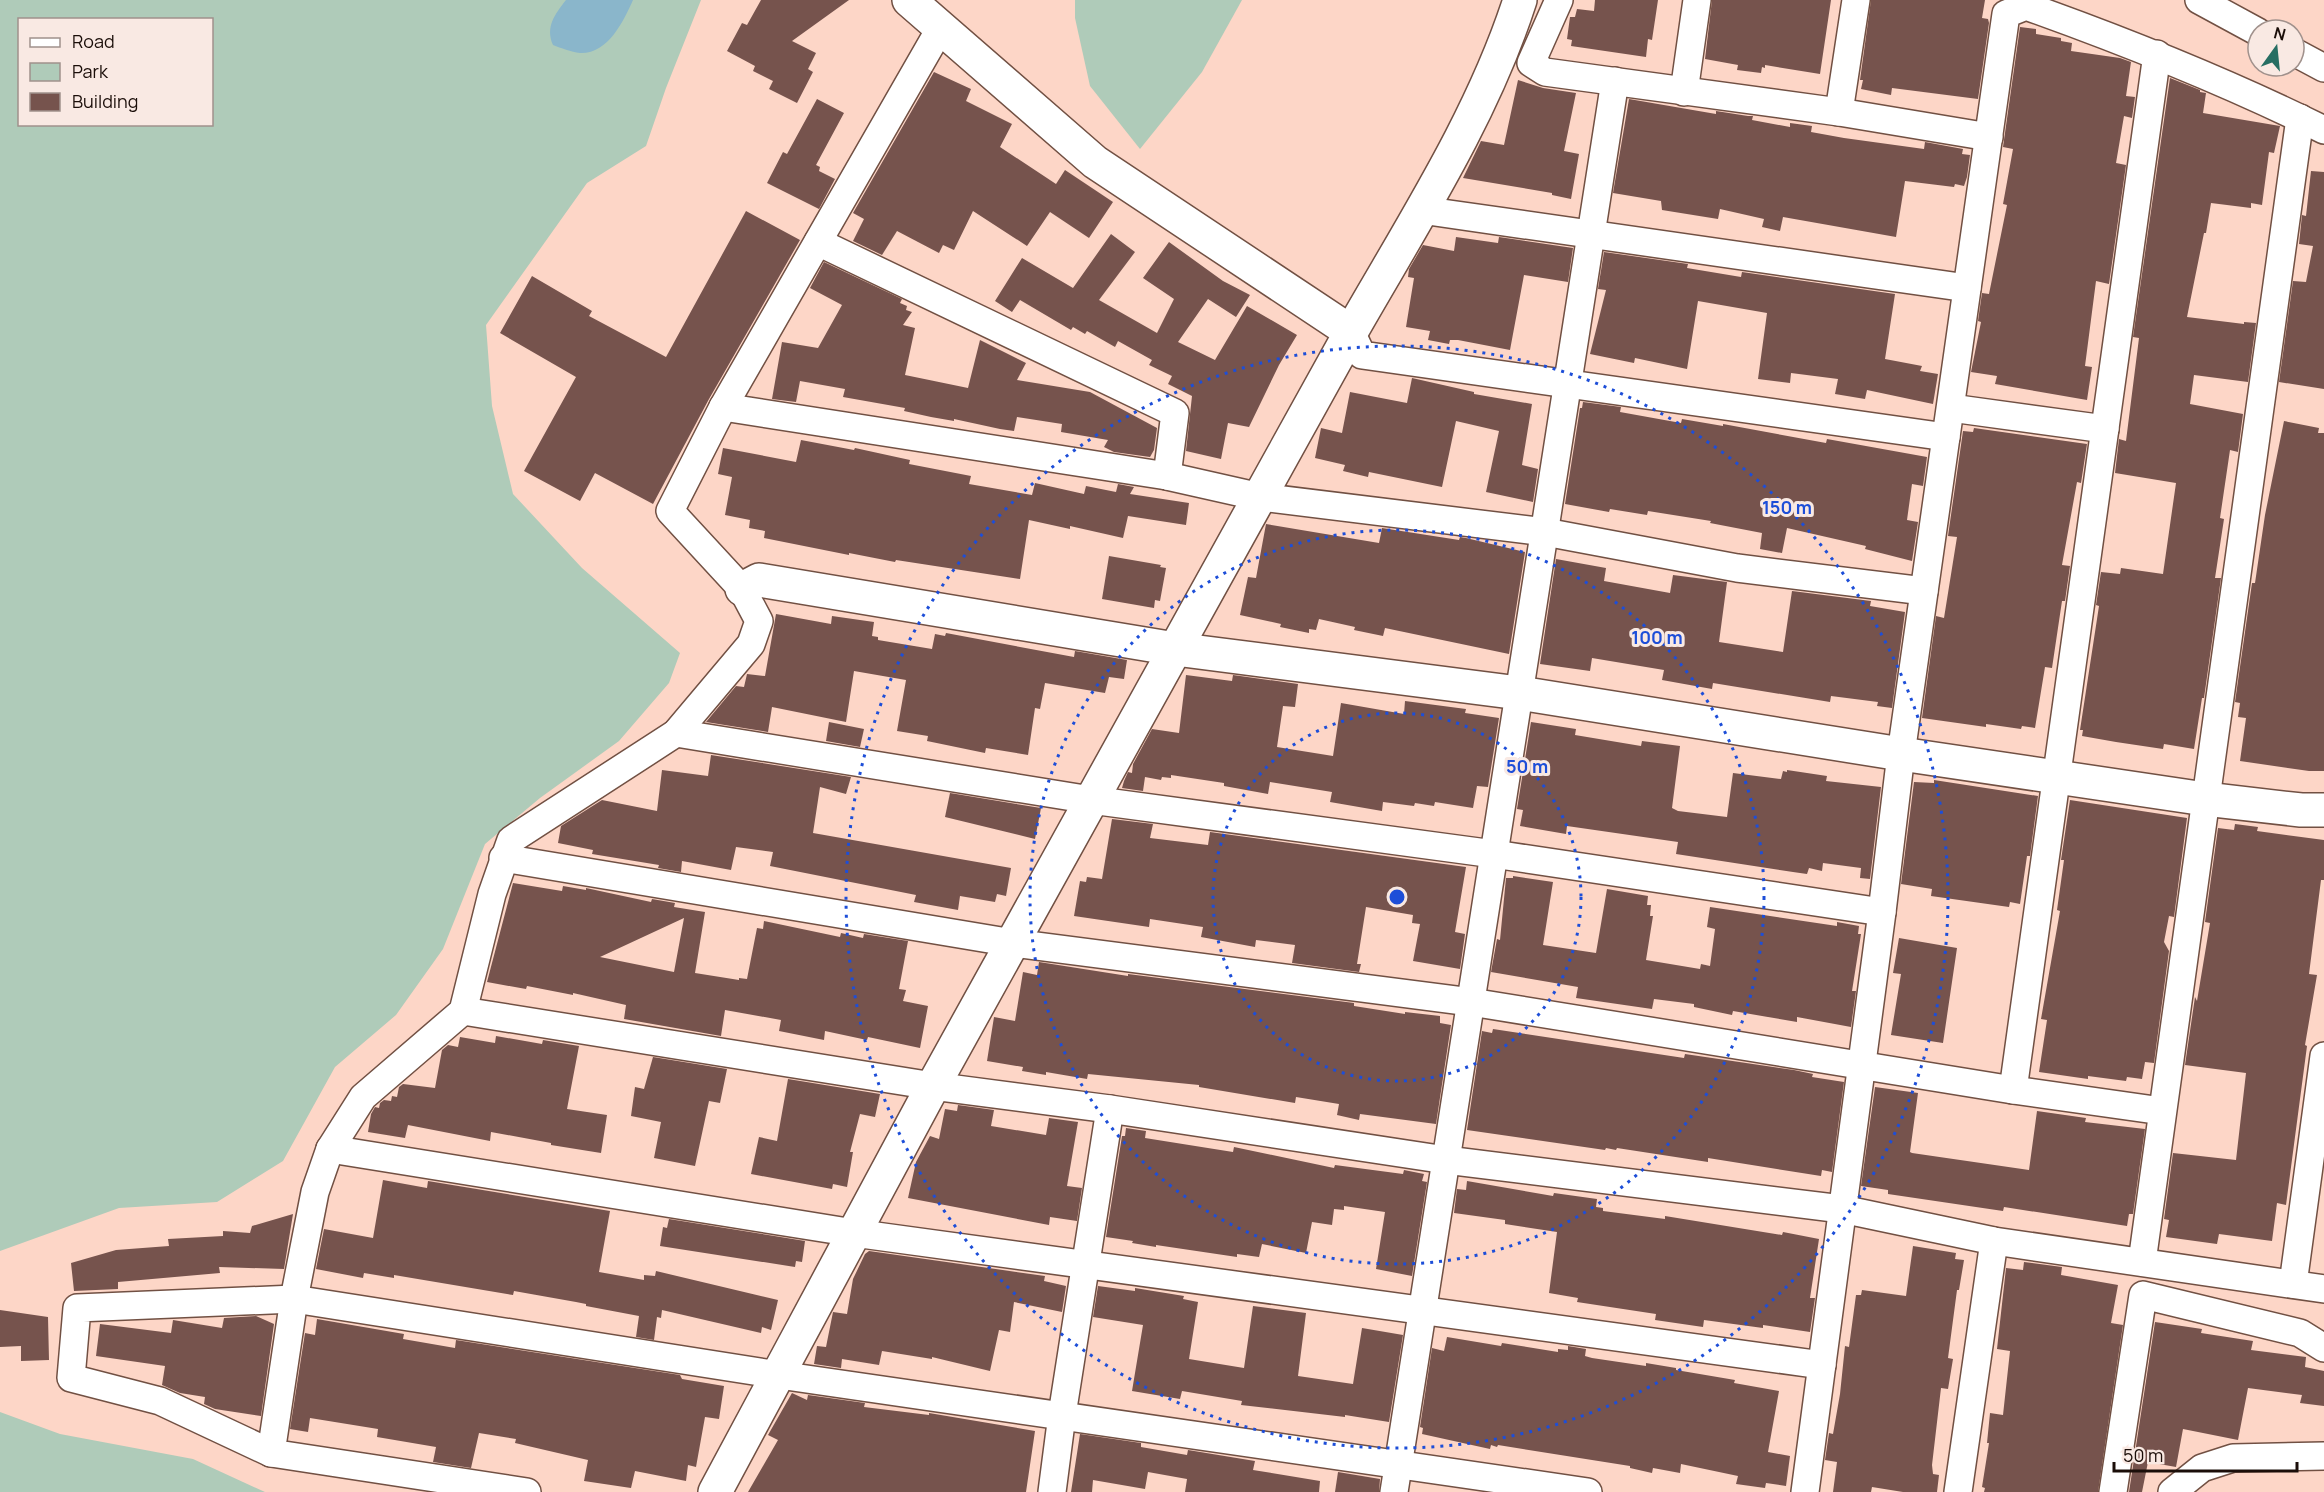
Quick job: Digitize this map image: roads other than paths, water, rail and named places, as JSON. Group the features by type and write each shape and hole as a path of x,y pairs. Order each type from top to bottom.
{"street":[{"path":"909,0 1095,162 1351,332 1362,355 1946,437"},
{"path":"715,1492 933,1086 1421,210 1484,93 1510,32 1520,0"},
{"path":"1559,0 1531,63 1545,72 1839,112 1989,136"},
{"path":"1684,92 1697,0"},
{"path":"1839,112 1856,0"},
{"path":"2199,0 2246,25"},
{"path":"1805,1492 1901,754 2006,14 2026,6 2157,54 2324,130"},
{"path":"271,1454 294,1299 315,1192 330,1149 363,1097 464,1011 492,894 511,840 676,734 752,644 759,621 742,589 670,511 723,407 940,29"},
{"path":"2013,1090 2157,54"},
{"path":"2306,56 2322,62"},
{"path":"1394,1492 1615,81"},
{"path":"2142,1262 2300,118"},
{"path":"1421,210 1967,288"},
{"path":"818,242 1175,413 1167,476"},
{"path":"723,407 1167,476 1260,497 1545,532 1737,568 1924,591"},
{"path":"1951,408 2105,429"},
{"path":"742,589 759,580 1175,649 1519,693 1901,754 2205,799 2301,810 2324,810"},
{"path":"676,734 1091,800 1494,854 1882,912"},
{"path":"503,858 1013,943 1471,1002 2162,1112"},
{"path":"464,1011 933,1086 1110,1109 1446,1160 1842,1209 1994,1241 2324,1289"},
{"path":"2293,1284 2324,1056"},
{"path":"1052,1492 1110,1109"},
{"path":"330,1149 854,1233 1822,1365"},
{"path":"1958,1492 1994,1241"},
{"path":"2113,1492 2143,1295 2300,1333 2324,1348"},
{"path":"527,1492 271,1454 160,1401 71,1378 77,1308 294,1299 779,1375 1588,1492"},
{"path":"2172,1492 2202,1468 2233,1458 2324,1456"}],"water":[{"path":"566,0 633,0 619,27 606,42 590,52 580,53 553,45 551,38 552,21"}]}
